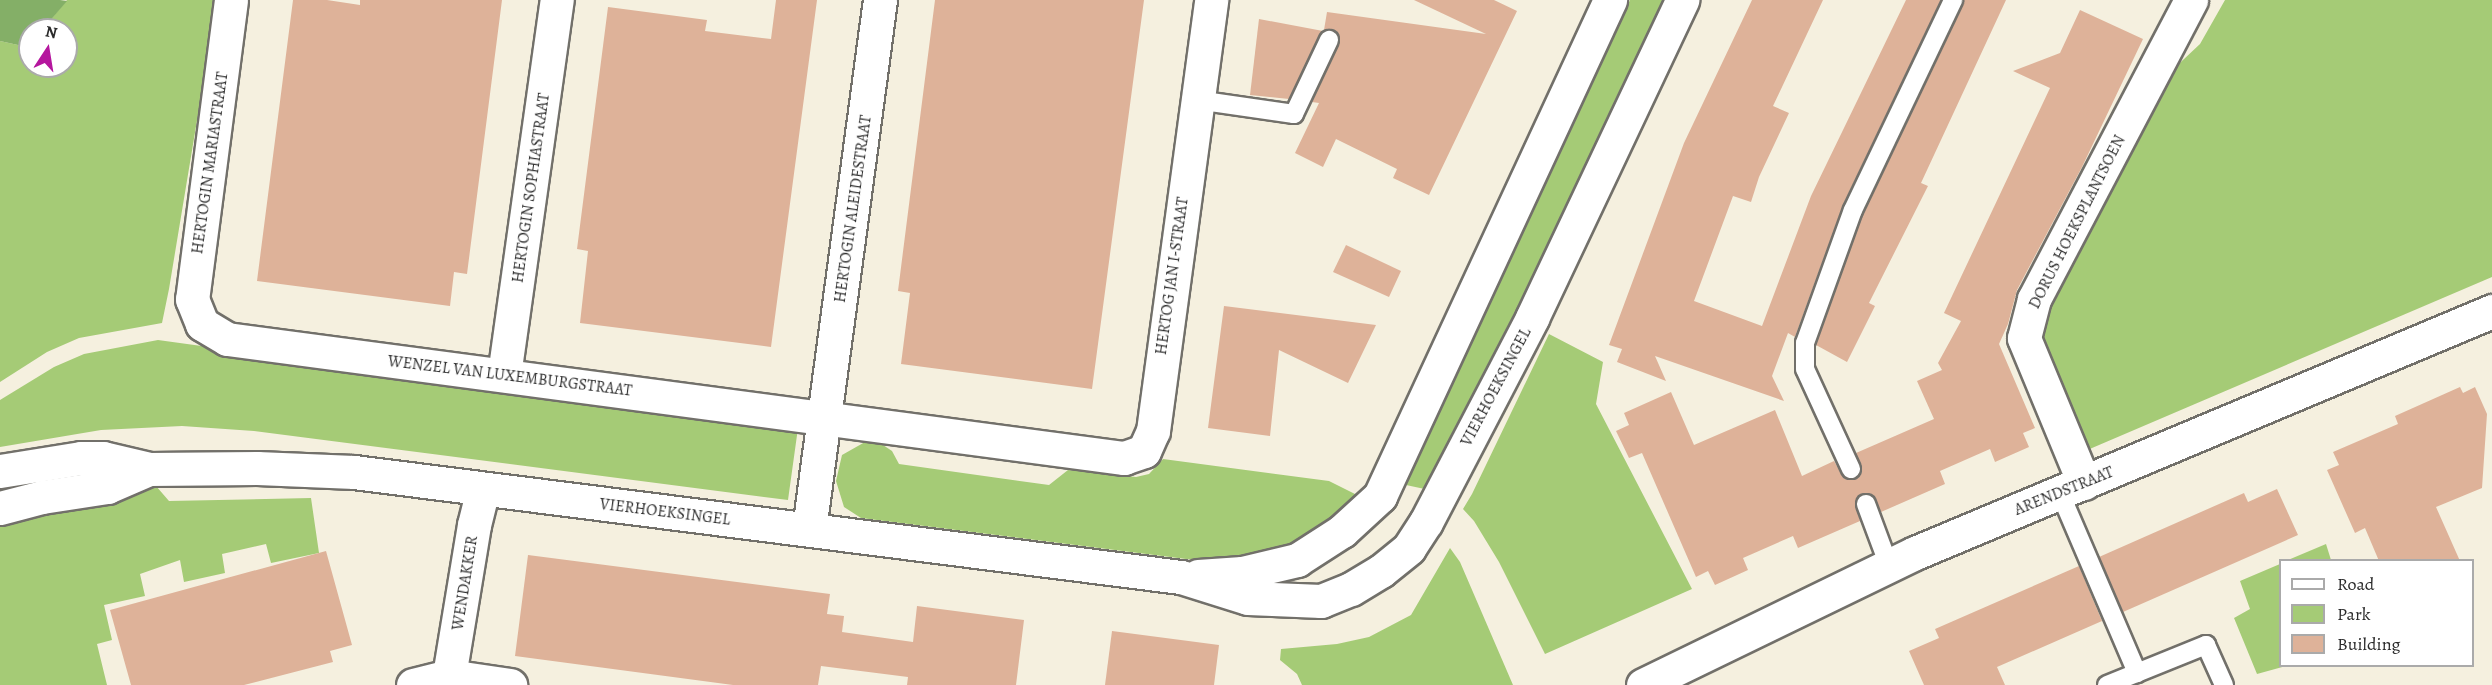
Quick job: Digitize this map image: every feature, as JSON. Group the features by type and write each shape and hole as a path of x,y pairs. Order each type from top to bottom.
{"street":[{"name":"HERTOGIN MARIASTRAAT","path":"202,324 192,299 231,0"},
{"name":"HERTOGIN SOPHIASTRAAT","path":"504,375 557,0"},
{"name":"HERTOGIN ALEIDESTRAAT","path":"823,417 880,0"},
{"name":"HERTOG JAN I-STRAAT","path":"1144,451 1152,431 1211,0"},
{"name":"VIERHOEKSINGEL","path":"1181,577 1242,573 1297,560 1342,531 1380,496 1610,0"},
{"name":"VIERHOEKSINGEL","path":"0,471 81,458 103,458 148,469 257,468 354,472 1181,577 1248,598 1321,602 1351,589 1381,571 1408,548 1426,522 1532,318 1682,0"},
{"name":"DORUS HOEKSPLANTSOEN","path":"2072,488 2024,338 2034,299 2191,0"},
{"name":"ARENDSTRAAT","path":"1643,685 1889,566 2492,311"},
{"name":"WENZEL VAN LUXEMBURGSTRAAT","path":"202,324 227,339 1124,458 1144,451"},
{"path":"809,530 823,417"},
{"name":"VIERHOEKSINGEL","path":"0,508 42,497 107,486 148,469"},
{"name":"WENDAKKER","path":"450,676 474,525 483,490"},
{"path":"413,685 450,676 510,685"}],"lane":[{"path":"1851,469 1805,369 1805,343 1853,210 1953,0"},
{"path":"1197,100 1294,114 1329,40"},
{"path":"2072,488 2137,673"},
{"path":"1866,504 1889,566"},
{"path":"2107,685 2206,645 2224,685"}],"green space":[{"path":"0,0 67,1 52,18 18,18 18,45 0,41"},
{"path":"67,0 217,0 162,323 79,338 47,352 0,382 0,41 18,45 18,78 78,78 78,18 52,18"},
{"path":"1630,0 1668,0 1434,491 1406,485"},
{"path":"2225,0 2492,0 2492,277 2085,451 2043,335 2041,318 2167,75 2200,44"},
{"path":"1549,334 1603,362 1596,404 1692,589 1545,654 1499,562 1474,521 1463,509"},
{"path":"158,340 798,428 788,500 254,431 182,426 101,430 0,447 0,400 54,367 84,354"},
{"path":"865,442 880,443 892,451 899,464 1049,485 1068,470 1136,477 1149,474 1163,459 1329,481 1359,496 1322,526 1277,551 1237,561 1186,559 861,518 844,507 836,481 842,455"},
{"path":"156,486 169,501 311,498 319,553 271,563 266,544 222,554 225,573 184,582 180,560 140,574 145,596 104,605 112,640 97,644 107,685 0,685 0,521 16,508"},
{"path":"2326,544 2331,559 2290,559"},
{"path":"1450,548 1460,562 1513,685 1302,685 1297,674 1280,660 1281,649 1337,644 1369,637 1411,615"},
{"path":"2279,564 2279,667 2282,667 2257,674 2234,618 2250,609 2240,581"}],"building":[{"path":"293,0 327,0 360,5 360,0 502,0 467,274 454,272 450,306 257,281"},
{"path":"776,0 817,0 771,347 580,323 588,251 577,249 608,7 707,20 705,31 771,39"},
{"path":"935,0 1144,0 1092,389 901,364 910,293 898,291"},
{"path":"1414,0 1494,0 1517,11 1429,195 1393,178 1397,169 1336,139 1323,167 1295,153 1319,103 1312,102 1339,44 1338,33 1333,30 1324,30 1327,12 1486,34"},
{"path":"1752,0 1823,0 1773,106 1789,113 1759,177 1751,202 1733,196 1694,301 1762,326 1811,196 1906,0 1941,0 1843,205 1795,337 1788,333 1772,376 1784,401 1655,356 1666,381 1617,362 1622,349 1609,345 1684,143"},
{"path":"1964,0 2006,0 1921,183 1928,186 1869,303 1875,306 1847,362 1816,345 1863,214"},
{"path":"2080,10 2143,39 2082,167 2017,290 2008,324 1999,344 2035,428 2023,433 2029,447 1995,462 1990,449 1940,471 1945,484 1881,512 1874,496 1862,494 1855,503 1860,521 1798,548 1793,536 1743,558 1748,570 1715,585 1708,571 1696,577 1642,453 1629,458 1616,431 1629,425 1624,413 1671,392 1694,445 1775,410 1802,476 1834,461 1844,478 1851,480 1860,476 1862,471 1856,453 1934,419 1917,381 1942,370 1938,363 1961,321 1944,313 2050,88 2013,71 2060,53"},
{"path":"1259,19 1323,31 1289,99 1250,95"},
{"path":"1346,245 1401,271 1389,297 1333,272"},
{"path":"1224,306 1376,325 1348,383 1279,350 1270,436 1208,428"},
{"path":"2460,387 2463,393 2475,387 2487,414 2482,488 2436,507 2459,559 2378,559 2365,528 2355,533 2327,470 2339,465 2333,452 2398,424 2395,416"},
{"path":"2277,489 2298,535 2123,612 2099,557 2244,493 2248,502"},
{"path":"326,551 352,645 330,651 333,662 244,685 131,685 110,610"},
{"path":"528,555 830,594 827,614 844,616 842,632 913,642 917,606 1024,620 1016,685 907,685 908,677 821,666 818,685 733,685 515,656"},
{"path":"2079,566 2102,621 1997,667 2005,685 1924,685 1909,651 1939,638 1935,629"},
{"path":"1112,631 1219,645 1214,685 1105,685"}]}
